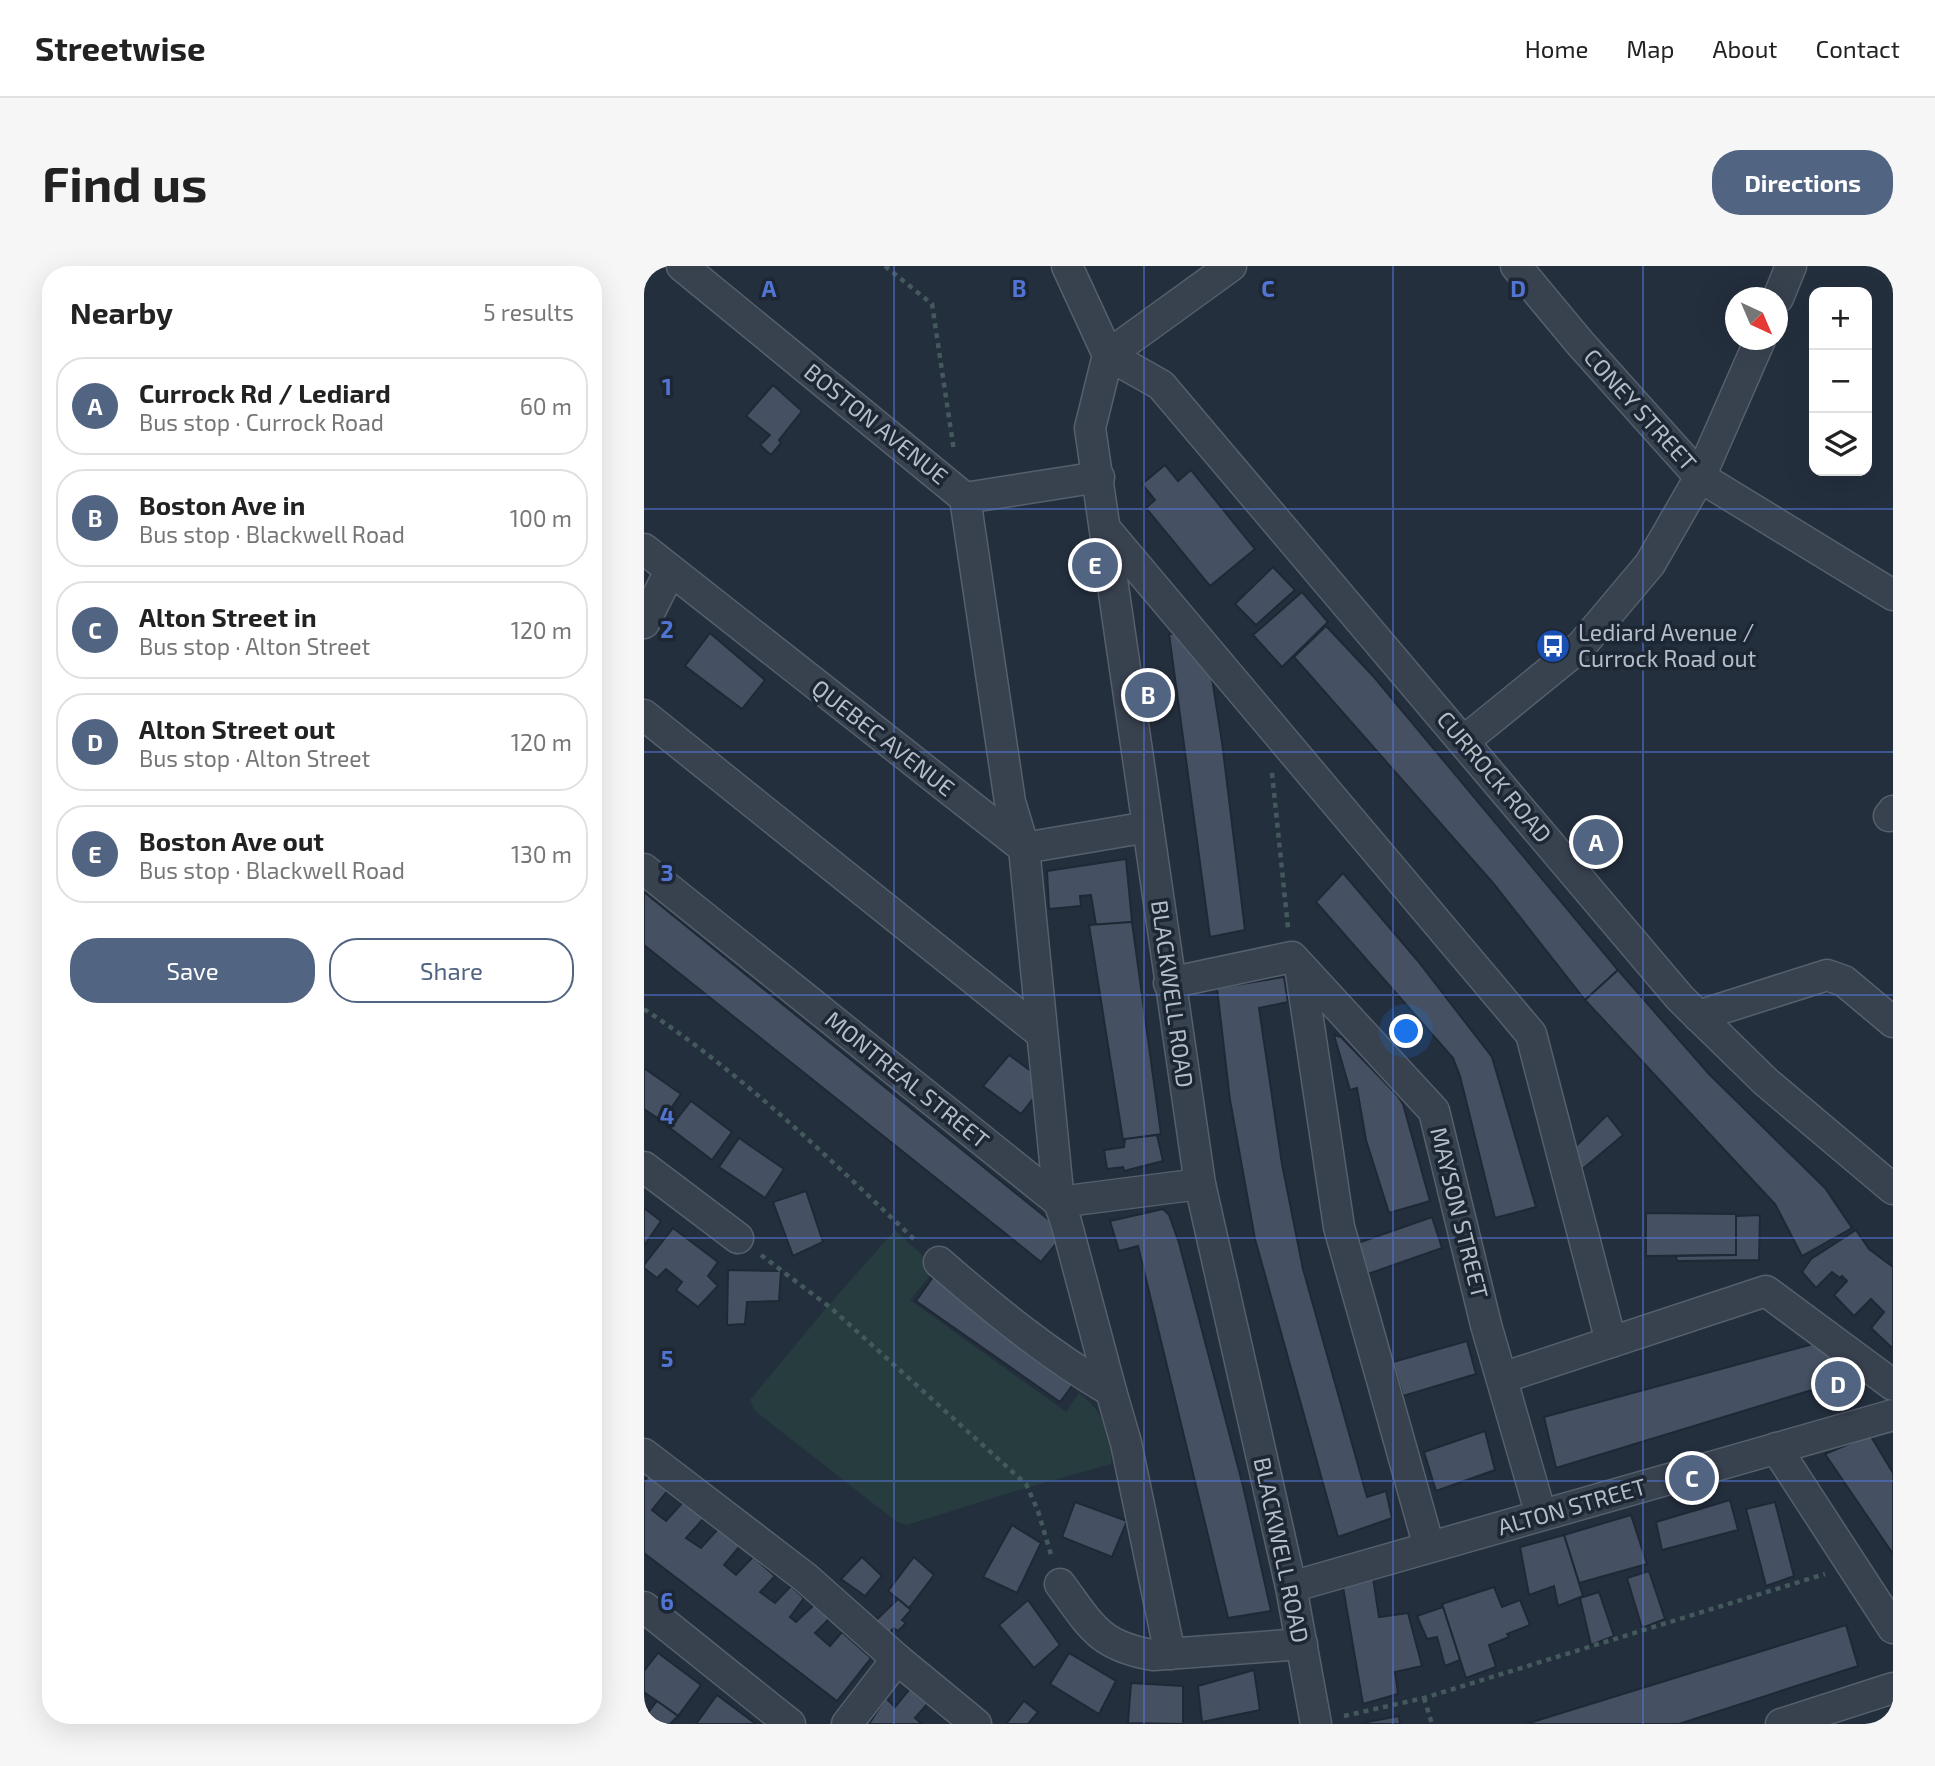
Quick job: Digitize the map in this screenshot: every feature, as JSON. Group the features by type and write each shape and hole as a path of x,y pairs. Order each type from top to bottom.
{"street":[{"name":"BOSTON AVENUE","path":"682,266 963,495 1099,477"},
{"path":"1067,266 1108,355 1231,266"},
{"name":"CONEY STREET","path":"1516,266 1580,343 1700,478 1893,596"},
{"path":"1782,287 1791,266"},
{"path":"1464,741 1581,646 1650,564 1700,478 1756,350"},
{"name":"BLACKWELL ROAD","path":"1108,355 1090,428 1169,983 1200,1184 1291,1587 1316,1723"},
{"name":"CURROCK ROAD","path":"1108,355 1161,385 1680,998 1766,1082 1893,1189"},
{"path":"963,495 1010,802 1024,849 1059,1202 1129,1456 1170,1654"},
{"path":"1106,531 1531,1034 1611,1342"},
{"name":"QUEBEC AVENUE","path":"644,549 1024,849"},
{"path":"644,623 670,571"},
{"path":"644,715 1042,1034"},
{"path":"1024,849 1148,827"},
{"name":"MONTREAL STREET","path":"644,869 1059,1202"},
{"path":"1169,983 1296,962 1339,1227 1429,1547"},
{"name":"MAYSON STREET","path":"1296,962 1434,1111 1486,1325 1541,1516"},
{"path":"1698,1016 1827,975 1844,981 1893,1022"},
{"path":"644,1167 738,1238"},
{"path":"1059,1202 1200,1184"},
{"path":"939,1262 1004,1317 1080,1373 1111,1391"},
{"path":"1502,1378 1766,1291 1893,1385"},
{"name":"ALTON STREET","path":"1291,1587 1893,1415"},
{"path":"1776,1448 1893,1628"},
{"path":"644,1454 806,1578 897,1659 976,1724"},
{"path":"1060,1584 1107,1641 1132,1652 1153,1655 1302,1644"},
{"path":"644,1608 790,1724"},
{"path":"847,1724 897,1659"},
{"path":"1781,1724 1893,1688"}],"path":[{"path":"885,266 932,304 963,495"},
{"path":"1266,720 1296,962"},
{"path":"644,1009 713,1060 802,1134 939,1262"},
{"path":"738,1238 831,1308 1026,1484 1038,1511 1060,1584"},
{"path":"1316,1723 1424,1698 1852,1565"},
{"path":"1424,1698 1432,1724"}],"green space":[{"path":"895,1230 934,1266 934,1271 910,1300 1066,1412 1079,1393 1087,1399 1105,1424 1111,1443 1111,1464 907,1525 897,1522 755,1411 750,1400"}],"building":[{"path":"773,385 802,411 771,455 760,445 770,435 746,416"},
{"path":"1165,465 1178,481 1191,470 1255,549 1210,586 1146,508 1155,500 1142,484"},
{"path":"1273,567 1295,590 1256,625 1235,604"},
{"path":"1302,592 1328,622 1282,667 1253,635"},
{"path":"1326,626 1374,677 1618,970 1585,1000 1493,883 1294,657"},
{"path":"710,633 765,680 742,709 685,666"},
{"path":"1169,634 1181,634 1208,653 1222,742 1245,930 1210,937"},
{"path":"1126,859 1132,922 1096,925 1091,895 1080,896 1081,906 1049,909 1047,871"},
{"path":"1343,873 1418,961 1492,1057 1536,1207 1495,1218 1460,1076 1453,1058 1316,902"},
{"path":"644,892 1065,1233 1041,1262 644,945"},
{"path":"1132,922 1161,1134 1123,1140 1089,925"},
{"path":"1618,970 1709,1074 1825,1188 1852,1228 1802,1256 1775,1204 1585,1000"},
{"path":"1284,977 1288,1002 1259,1008 1282,1164 1303,1269 1367,1497 1386,1491 1392,1518 1338,1537 1255,1239 1230,1100 1217,988"},
{"path":"1334,1035 1341,1037 1403,1104 1430,1201 1389,1213 1366,1140 1357,1088 1350,1090"},
{"path":"1009,1055 1046,1082 1021,1114 983,1086"},
{"path":"644,1068 681,1094 662,1121 644,1109"},
{"path":"691,1101 732,1132 712,1160 670,1128"},
{"path":"1607,1115 1623,1135 1579,1172 1573,1149"},
{"path":"1157,1135 1163,1161 1124,1171 1123,1167 1107,1169 1104,1150 1124,1147 1125,1139"},
{"path":"739,1138 784,1169 765,1198 719,1167"},
{"path":"806,1191 823,1242 793,1256 773,1202"},
{"path":"644,1208 661,1221 644,1246"},
{"path":"1163,1209 1169,1215 1179,1243 1243,1486 1271,1611 1228,1618 1138,1246 1119,1251 1110,1221"},
{"path":"1646,1213 1736,1214 1736,1255 1646,1256"},
{"path":"1760,1215 1759,1260 1677,1261 1676,1256 1736,1255 1736,1216"},
{"path":"1432,1217 1442,1248 1365,1275 1355,1244"},
{"path":"673,1228 718,1262 708,1276 718,1286 698,1307 676,1290 682,1282 666,1269 657,1278 644,1268"},
{"path":"1856,1230 1869,1249 1893,1267 1893,1349 1871,1328 1884,1312 1871,1299 1854,1316 1834,1295 1847,1281 1842,1276 1840,1278 1832,1272 1816,1288 1802,1272 1811,1259"},
{"path":"728,1270 781,1271 779,1301 747,1302 745,1324 727,1325"},
{"path":"933,1277 1075,1382 1060,1402 916,1301"},
{"path":"1467,1341 1476,1374 1403,1396 1393,1362"},
{"path":"1813,1344 1858,1376 1556,1468 1544,1417"},
{"path":"1485,1431 1495,1470 1436,1491 1424,1452"},
{"path":"1870,1435 1893,1473 1893,1554 1825,1454"},
{"path":"650,1475 668,1490 652,1510 666,1521 684,1501 704,1518 686,1538 701,1548 719,1528 740,1546 724,1565 736,1575 753,1557 775,1576 760,1592 775,1603 791,1586 804,1598 790,1617 796,1622 816,1603 831,1617 815,1633 830,1646 842,1632 871,1658 837,1701 644,1553 644,1481"},
{"path":"1730,1500 1738,1530 1662,1550 1656,1522"},
{"path":"1075,1502 1127,1521 1112,1557 1062,1537"},
{"path":"1775,1502 1794,1576 1766,1586 1746,1509"},
{"path":"1631,1515 1647,1564 1579,1583 1564,1535"},
{"path":"1012,1525 1041,1543 1017,1593 983,1577"},
{"path":"1564,1535 1583,1596 1558,1606 1554,1586 1529,1595 1520,1547"},
{"path":"862,1557 882,1576 865,1596 841,1579"},
{"path":"914,1557 934,1575 909,1608 888,1591"},
{"path":"1649,1571 1665,1619 1642,1628 1627,1578"},
{"path":"1373,1578 1379,1617 1408,1613 1422,1666 1395,1672 1398,1694 1363,1704 1343,1587"},
{"path":"1494,1587 1502,1607 1520,1600 1530,1625 1489,1645 1496,1667 1466,1678 1442,1604"},
{"path":"1599,1592 1614,1636 1591,1645 1580,1598"},
{"path":"898,1599 911,1610 902,1620 906,1623 898,1631 894,1628 885,1637 871,1625"},
{"path":"1028,1600 1060,1645 1034,1668 999,1625"},
{"path":"1443,1607 1460,1660 1445,1666 1437,1637 1427,1639 1417,1616"},
{"path":"1846,1625 1858,1666 1679,1724 1526,1724"},
{"path":"658,1653 701,1685 678,1716 644,1692 644,1671"},
{"path":"1069,1653 1116,1681 1099,1714 1050,1684"},
{"path":"1254,1670 1260,1710 1202,1722 1198,1686"},
{"path":"1131,1683 1183,1686 1183,1724 1128,1723"},
{"path":"912,1686 930,1701 915,1718 922,1724 869,1724 886,1698 895,1707"},
{"path":"717,1695 756,1724 696,1724"},
{"path":"657,1701 678,1716 670,1724 662,1724 653,1718 649,1722 644,1718"},
{"path":"1024,1701 1038,1712 1028,1724 1006,1724"},
{"path":"1399,1716 1400,1724 1362,1724 1362,1723"}],"place":[{"name":"Boston Ave out","path":"1095,565"},
{"name":"Lediard Avenue / Currock Road out","path":"1553,646"},
{"name":"Boston Ave in","path":"1148,695"},
{"name":"Currock Rd / Lediard","path":"1596,842"},
{"name":"Alton Street out","path":"1838,1384"},
{"name":"Alton Street in","path":"1692,1478"}]}
